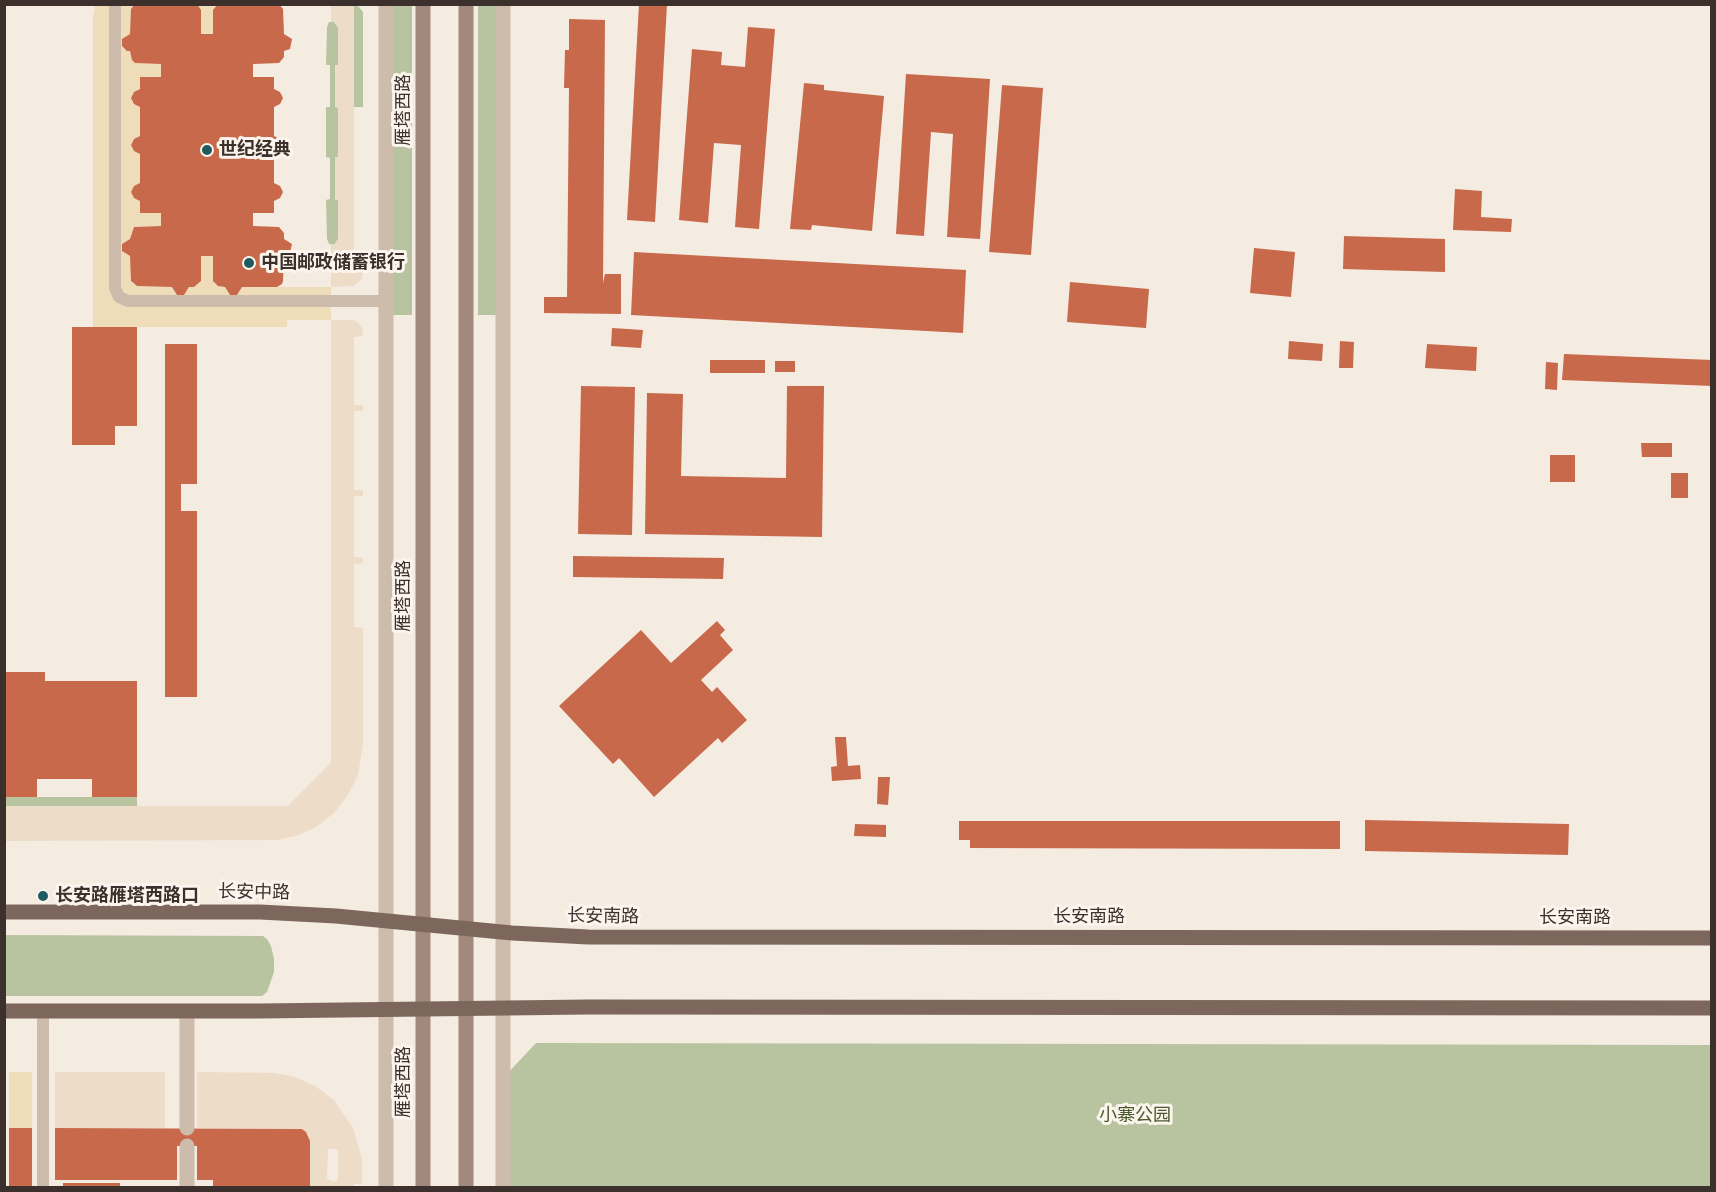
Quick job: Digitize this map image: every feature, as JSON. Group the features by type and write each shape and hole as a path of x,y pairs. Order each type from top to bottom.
{"main road":[{"name":"雁塔西路","path":"423,4 423,1188"},
{"path":"466,4 466,1188"},
{"name":"长安中路","path":"4,912 260,912 466,928"},
{"name":"长安南路","path":"466,928 588,937 1712,938"},
{"path":"4,1011 503,1007 1712,1008"}],"street":[{"path":"386,4 386,1188"},
{"path":"503,4 503,1188"},
{"path":"187,1011 187,1128"},
{"path":"187,1146 187,1188"}],"lane":[{"path":"115,4 115,288 119,297 128,301 386,301"},
{"path":"43,1011 43,1188"}],"green space":[{"path":"354,5 363,12 363,107 354,107"},
{"path":"393,5 412,5 412,315 393,315"},
{"path":"478,5 496,5 496,315 478,315"},
{"path":"329,22 334,22 338,27 338,65 335,66 338,157 335,157 335,199 338,200 338,239 334,245 329,244 327,239 326,200 330,199 330,158 326,157 326,107 330,107 330,65 326,65"},
{"path":"4,797 137,797 137,806 5,806"},
{"path":"5,935 263,936 271,946 274,972 267,992 262,996 5,996"},
{"name":"小寨公园","path":"536,1043 1711,1045 1711,1187 506,1187 506,1075"}],"sand":[{"path":"95,5 135,5 131,9 130,34 123,39 122,46 130,51 135,63 161,64 161,77 140,77 140,89 132,94 132,101 140,107 140,136 134,139 131,145 134,151 140,154 140,183 132,189 132,196 140,201 140,213 161,213 161,226 134,227 130,239 122,244 123,251 130,256 132,283 137,286 172,287 177,295 184,295 189,287 194,287 201,281 201,256 213,256 213,281 218,286 225,287 230,295 237,295 242,287 331,287 331,320 287,320 287,327 93,327 93,18"},
{"path":"197,5 218,5 213,10 213,34 201,34 201,10"},
{"path":"9,1072 32,1072 32,1128 9,1128"}],"shaded area":[{"path":"331,5 354,5 354,270 363,270 362,279 353,286 331,287 331,245 335,244 338,239 338,200 335,200 338,108 335,107 335,65 338,65 338,28 335,22 331,22"},
{"path":"331,320 357,322 362,328 363,336 354,337 354,405 363,405 363,411 354,411 354,490 363,490 363,496 354,496 354,557 363,558 363,563 354,564 354,627 363,628 363,744 358,775 348,795 334,813 316,827 296,836 276,840 5,841 5,806 288,806 331,763"},
{"path":"55,1072 165,1072 165,1128 55,1128"},
{"path":"197,1072 275,1073 295,1077 315,1086 334,1100 353,1128 362,1159 362,1184 354,1184 354,1187 310,1187 310,1141 302,1129 197,1128","holes":["328,1149 338,1151 338,1179 334,1182 327,1179"]}],"building":[{"name":"世纪经典","path":"135,4 197,4 201,10 201,34 213,34 213,10 218,4 279,4 283,9 284,34 292,39 290,49 284,51 284,57 279,63 253,64 253,77 274,77 274,89 280,92 283,98 280,104 274,107 274,136 280,139 283,145 280,151 274,154 274,183 280,186 283,192 280,198 274,201 274,213 253,213 253,226 279,227 284,233 284,239 292,244 290,253 284,256 282,284 277,287 242,287 237,295 230,295 225,287 218,286 213,281 213,256 201,256 201,281 194,287 189,287 184,295 177,295 172,287 137,286 131,281 130,256 122,251 122,244 130,239 134,227 161,226 161,213 140,213 140,201 134,198 131,192 134,186 140,183 140,154 134,151 131,145 134,139 140,136 140,107 134,104 131,98 134,92 140,89 140,77 161,77 161,64 135,63 130,51 122,46 122,39 130,34 131,9"},
{"path":"639,4 667,4 655,222 627,220"},
{"path":"569,19 605,20 603,283 605,274 621,274 621,314 544,313 544,297 567,297 569,88 564,88 565,50 569,50"},
{"path":"748,27 775,29 759,229 735,227 741,145 714,143 708,223 679,220 692,49 722,52 721,65 745,67"},
{"path":"906,74 990,79 980,239 947,237 953,134 931,132 924,236 896,234"},
{"path":"804,83 824,85 824,90 884,96 872,231 812,225 811,230 790,229"},
{"path":"1002,85 1043,88 1031,255 989,252"},
{"path":"1455,189 1482,191 1481,217 1512,219 1511,232 1453,230"},
{"path":"1344,236 1445,239 1445,272 1343,269"},
{"path":"1254,248 1295,252 1291,297 1250,293"},
{"path":"634,252 966,270 963,333 631,315"},
{"path":"1070,282 1149,289 1146,328 1067,322"},
{"path":"72,327 137,327 137,426 115,426 115,445 72,445"},
{"path":"612,328 643,330 641,348 611,346"},
{"path":"1289,341 1323,344 1322,361 1288,359"},
{"path":"1340,341 1354,342 1353,368 1339,368"},
{"path":"165,344 197,344 197,484 181,484 181,511 197,511 197,697 165,697"},
{"path":"1427,344 1477,347 1476,371 1425,368"},
{"path":"1564,354 1712,360 1712,386 1562,380"},
{"path":"710,360 765,360 765,373 710,373"},
{"path":"775,361 795,361 795,372 775,372"},
{"path":"1546,362 1558,363 1557,390 1545,389"},
{"path":"581,386 635,387 632,535 578,534"},
{"path":"787,386 824,386 822,537 645,534 647,393 683,394 681,476 786,478"},
{"path":"1641,443 1672,443 1672,457 1642,457"},
{"path":"1550,455 1575,455 1575,482 1550,482"},
{"path":"1671,473 1688,473 1688,498 1671,498"},
{"path":"573,556 724,558 723,579 573,577"},
{"path":"717,621 725,630 720,635 733,650 701,680 712,692 717,687 747,720 722,743 718,738 654,797 619,758 613,764 559,706 641,630 671,663"},
{"path":"4,672 45,672 45,681 137,681 137,797 92,797 92,779 37,779 37,797 4,797"},
{"path":"835,737 846,737 848,766 860,765 861,779 832,781 831,767 837,766"},
{"path":"878,777 890,777 888,805 877,804"},
{"path":"1365,820 1569,824 1568,855 1365,851"},
{"path":"959,821 1340,821 1340,849 970,848 970,840 959,840"},
{"path":"855,824 886,825 886,837 854,836"},
{"path":"9,1128 32,1128 32,1188 9,1188"},
{"path":"55,1128 302,1129 310,1141 310,1188 213,1188 213,1180 197,1180 197,1146 177,1146 177,1180 55,1180"},
{"path":"63,1183 120,1183 120,1188 63,1188"}],"place":[{"name":"世纪经典","path":"207,150"},
{"name":"中国邮政储蓄银行","path":"249,263"},
{"name":"长安路雁塔西路口","path":"43,896"}]}
